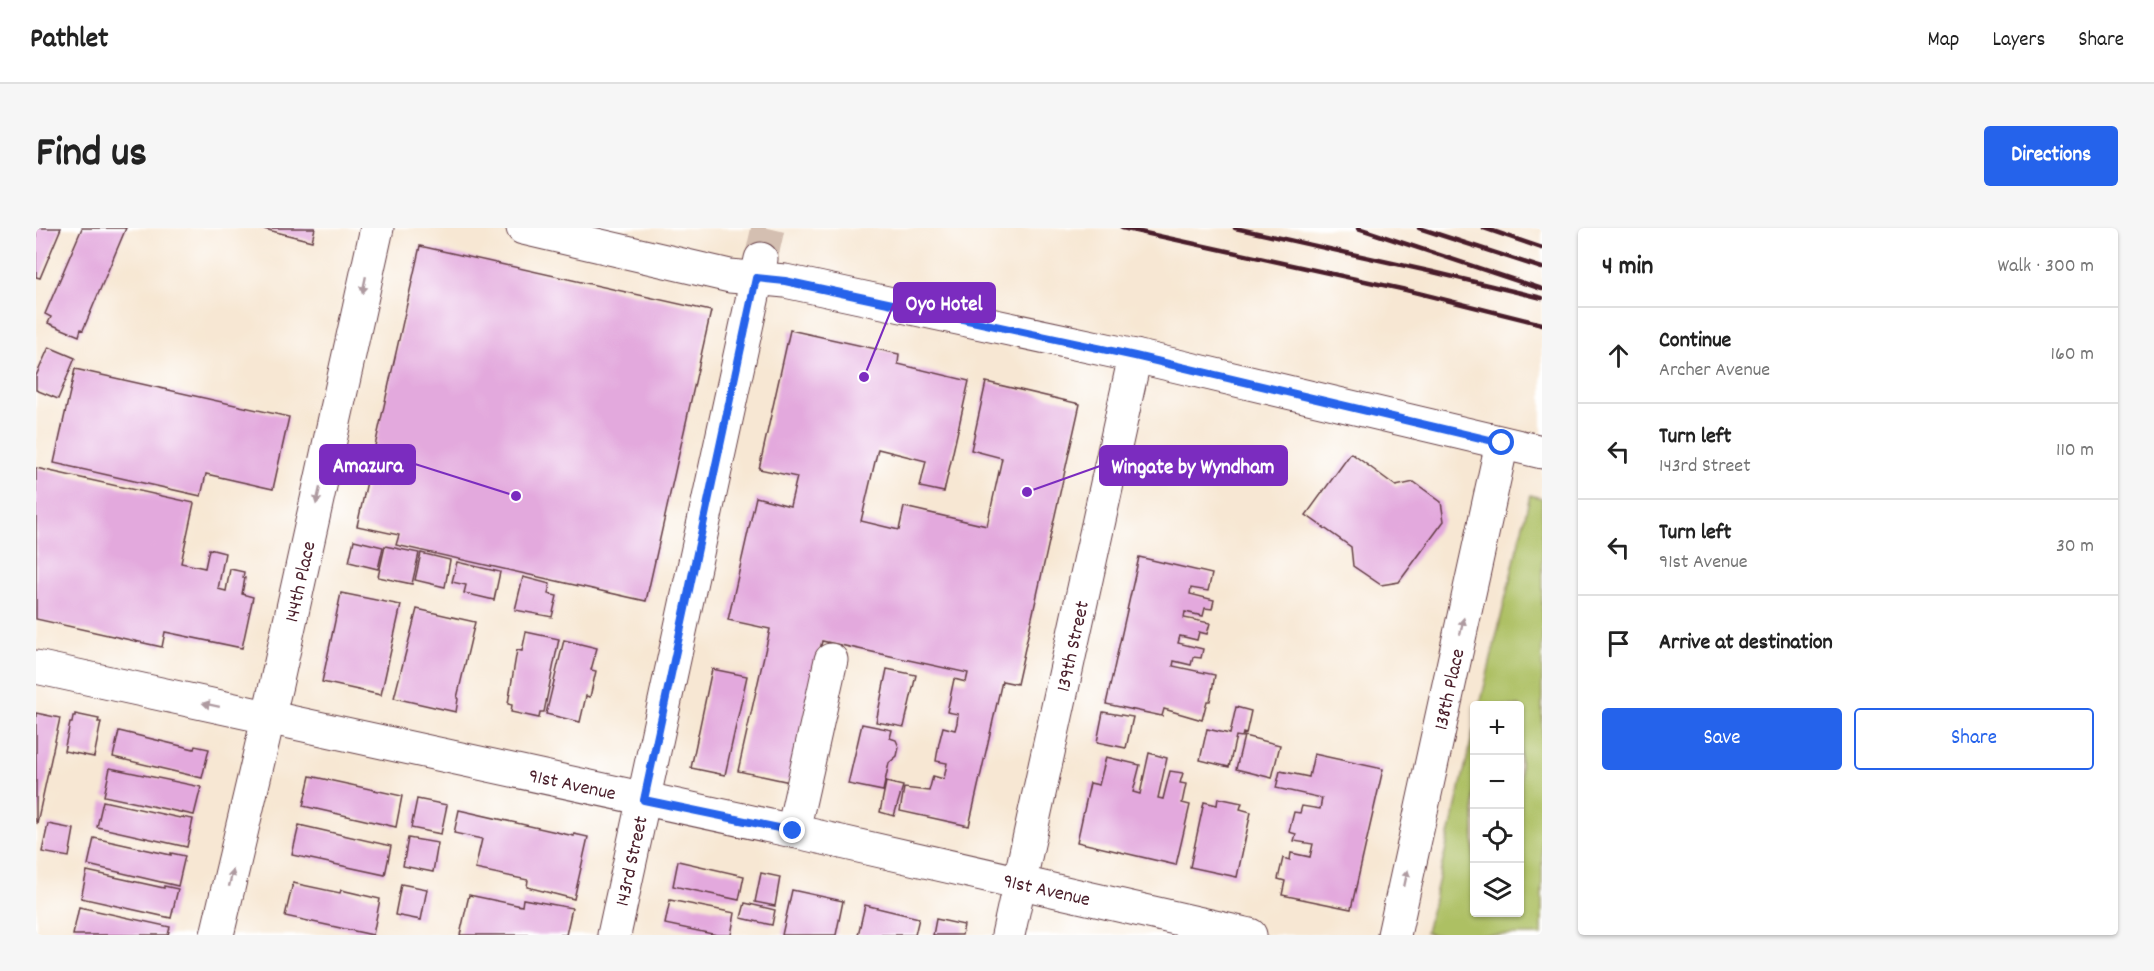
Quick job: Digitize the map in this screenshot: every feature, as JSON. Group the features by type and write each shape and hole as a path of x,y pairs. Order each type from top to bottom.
{"street":[{"name":"144th Place","path":"217,935 269,717 377,228"},
{"path":"523,228 730,276 759,269 785,281 1135,356 1542,452"},
{"name":"143rd Street","path":"614,935 759,269"},
{"name":"139th Street","path":"1008,935 1135,356"},
{"name":"138th Place","path":"1394,935 1502,443"},
{"path":"793,831 831,660"},
{"name":"91st Avenue","path":"36,667 793,831 1250,935"}],"green space":[{"path":"1530,495 1542,498 1542,935 1436,935 1426,933 1470,746 1470,917 1524,917 1524,701 1481,701"}],"building":[{"path":"36,228 61,228 40,278 36,277"},
{"path":"82,228 126,228 79,336 48,323 51,317 45,314"},
{"path":"260,228 315,228 312,241"},
{"path":"420,246 711,311 646,601 396,545 399,535 357,526"},
{"path":"790,330 899,354 898,364 969,381 944,492 920,487 926,461 878,449 861,521 899,530 904,507 987,526 1002,458 971,450 986,382 1080,404 1017,684 1002,681 969,826 900,811 904,788 929,791 933,776 944,779 947,763 936,761 939,743 943,727 955,730 957,723 958,714 947,712 954,679 966,682 968,673 822,641 790,782 738,771 770,629 728,620 756,497 790,506 797,477 759,469"},
{"path":"49,347 75,358 58,399 36,390 36,376"},
{"path":"75,369 289,417 273,489 206,474 201,496 54,463"},
{"path":"1351,453 1396,486 1414,482 1441,502 1444,521 1399,582 1381,585 1353,566 1351,547 1306,515"},
{"path":"36,468 194,503 181,563 205,568 209,549 225,553 218,589 226,591 230,569 244,572 242,594 253,597 242,648 165,632 162,647 36,619"},
{"path":"354,540 383,547 378,569 349,562"},
{"path":"385,546 419,553 412,584 378,577"},
{"path":"421,553 450,560 445,587 415,580"},
{"path":"1139,557 1212,574 1208,591 1191,588 1190,594 1214,600 1212,609 1205,608 1203,616 1185,612 1184,618 1210,623 1207,634 1199,632 1197,640 1180,636 1178,643 1203,649 1201,658 1193,657 1191,665 1174,661 1173,666 1215,675 1210,701 1207,701 1202,720 1164,709 1162,716 1106,704"},
{"path":"457,562 500,572 494,600 464,593 466,585 452,582"},
{"path":"523,577 550,584 548,594 557,596 552,617 515,610"},
{"path":"341,593 401,605 381,695 322,682"},
{"path":"417,609 475,622 457,698 456,712 394,698"},
{"path":"526,632 559,639 544,712 540,712 539,718 511,712 512,705 508,704 517,650 522,651"},
{"path":"564,640 597,648 591,670 596,671 590,697 586,696 580,722 546,714"},
{"path":"712,669 747,676 725,775 691,768"},
{"path":"887,669 916,675 904,727 876,722"},
{"path":"1236,707 1251,711 1246,734 1243,733 1242,737 1236,736 1229,767 1200,760 1207,729 1230,734"},
{"path":"1103,712 1133,717 1126,748 1097,742"},
{"path":"36,713 60,718 37,823 36,822"},
{"path":"75,714 99,719 98,722 101,722 94,757 64,751 70,723"},
{"path":"862,724 892,730 890,738 896,740 899,747 897,756 889,763 883,791 848,784"},
{"path":"119,731 194,749 195,746 209,749 202,778 113,757"},
{"path":"1244,736 1280,745 1272,778 1236,769"},
{"path":"1149,753 1167,758 1158,798 1163,799 1170,771 1183,773 1180,783 1186,784 1182,803 1190,805 1176,865 1077,842 1090,783 1099,785 1106,757 1140,765 1133,792 1140,794"},
{"path":"1314,754 1383,769 1351,909 1282,895 1285,881 1278,879 1283,858 1290,860 1291,853 1310,857 1313,844 1294,841 1296,834 1289,832 1294,812 1300,813 1302,806 1320,809 1322,798 1276,788 1280,771 1309,777"},
{"path":"110,768 201,787 194,815 104,796"},
{"path":"310,776 402,796 396,827 303,806"},
{"path":"886,782 903,786 894,816 880,812"},
{"path":"1218,798 1242,803 1240,809 1251,812 1237,877 1190,867 1204,802 1217,805"},
{"path":"417,799 447,805 441,834 411,828"},
{"path":"103,801 193,819 187,847 97,827"},
{"path":"459,810 574,836 574,834 588,837 574,899 527,887 528,880 475,869 482,839 454,833"},
{"path":"48,824 74,829 69,857 42,852"},
{"path":"299,825 391,846 385,875 292,855"},
{"path":"94,838 185,856 178,886 88,865"},
{"path":"408,838 438,843 433,872 403,866"},
{"path":"678,861 744,876 739,900 673,886"},
{"path":"87,871 178,889 171,918 81,898"},
{"path":"761,873 780,877 775,906 755,902"},
{"path":"293,883 380,899 373,935 285,916"},
{"path":"401,884 427,889 421,920 395,915"},
{"path":"792,890 843,901 836,935 782,935"},
{"path":"469,895 522,906 523,899 572,908 566,935 460,935"},
{"path":"670,900 735,913 731,935 717,935 665,924"},
{"path":"745,903 775,910 772,925 741,918"},
{"path":"865,905 919,918 915,935 858,935"},
{"path":"79,907 170,927 168,935 73,935"},
{"path":"936,919 964,925 962,935 933,935"}],"tunnel":[{"path":"761,259 768,228"}],"railway":[{"path":"1122,228 1406,290 1542,324"},
{"path":"1235,228 1542,298"},
{"path":"1358,228 1542,289"},
{"path":"1419,228 1542,268"},
{"path":"1484,228 1542,248"}],"place":[{"name":"Oyo Hotel","path":"864,377"},
{"name":"Wingate by Wyndham","path":"1027,492"},
{"name":"Amazura","path":"516,496"}],"route":[{"path":"793,831 644,800 756,278 785,281 1135,356 1502,443"}]}
